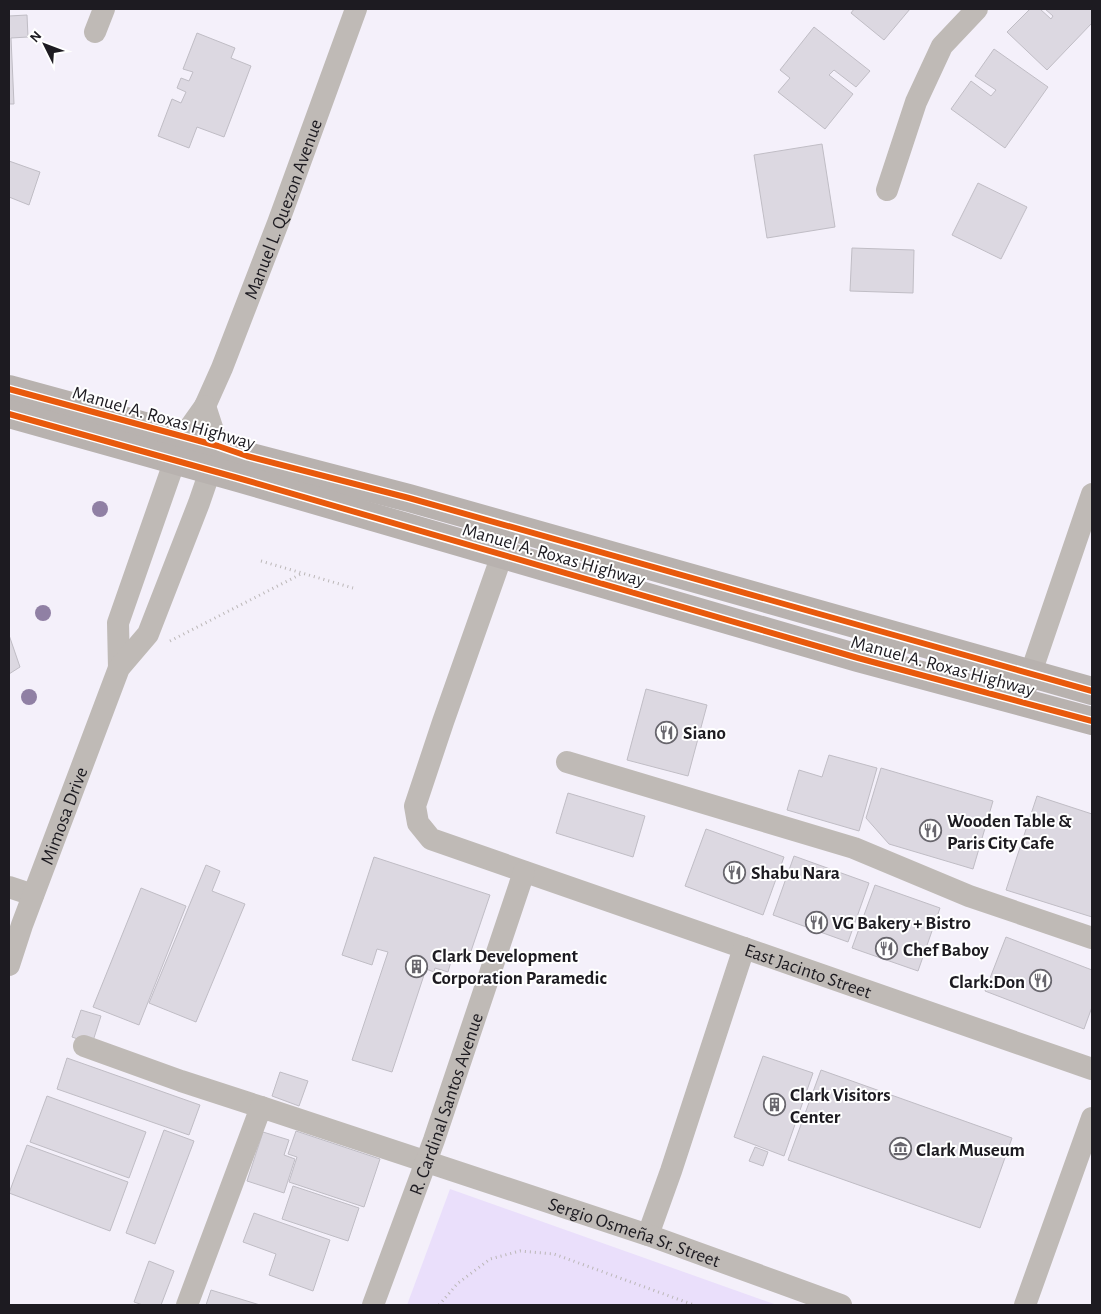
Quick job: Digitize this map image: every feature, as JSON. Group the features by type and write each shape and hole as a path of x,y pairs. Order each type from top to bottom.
{"main road":[{"name":"Manuel A. Roxas Highway","path":"9,389 179,449"},
{"name":"Manuel A. Roxas Highway","path":"9,414 214,458 502,555 849,656 1092,721"},
{"name":"Manuel A. Roxas Highway","path":"214,458 246,456 409,498 1092,691"}],"street":[{"path":"95,32 104,9"},
{"name":"Manuel L. Quezon Avenue","path":"179,449 205,406 222,368 278,223 356,9"},
{"path":"887,190 916,102 942,46 977,9"},
{"path":"205,406 214,458"},
{"name":"Mimosa Drive","path":"119,668 118,623 179,449"},
{"name":"Mimosa Drive","path":"9,965 33,895 119,668 148,634 214,458"},
{"path":"1021,702 1092,494"},
{"name":"East Jacinto Street","path":"511,527 442,722 415,806 418,823 431,839 1092,1069"},
{"path":"567,762 854,848 969,896 1092,938"},
{"name":"R. Cardinal Santos Avenue","path":"373,1305 426,1162 524,872"},
{"path":"9,887 33,895"},
{"path":"648,1235 674,1162 744,948"},
{"name":"Sergio Osmeña Sr. Street","path":"84,1046 181,1081 648,1235 841,1305"},
{"path":"186,1305 260,1107"},
{"path":"1025,1305 1092,1118"}],"path":[{"path":"262,561 353,588"},
{"path":"144,638 167,643 303,574"},
{"path":"439,1305 458,1283 490,1259 520,1251 554,1254 694,1305"}],"shaded area":[{"path":"450,1189 777,1305 407,1305"}],"building":[{"path":"854,9 910,9 884,40 851,13"},
{"path":"1030,9 1040,9 1051,19 1053,16 1045,9 1092,9 1092,23 1047,70 1007,32"},
{"path":"27,15 28,37 11,38 14,104 9,104 9,16"},
{"path":"814,27 870,71 856,87 834,70 829,75 853,94 825,129 778,92 790,78 780,70"},
{"path":"197,33 235,48 231,58 251,66 224,137 197,127 189,148 158,136 172,99 181,103 186,92 177,88 181,78 189,81 193,72 183,69"},
{"path":"994,49 1048,87 1005,148 951,109 971,81 991,96 996,90 975,76"},
{"path":"822,144 835,227 767,238 754,155"},
{"path":"9,161 40,172 29,205 9,197"},
{"path":"978,183 1027,207 1001,259 952,235"},
{"path":"852,248 914,250 913,293 850,291"},
{"path":"9,635 20,667 9,674"},
{"name":"Siano","path":"646,689 707,705 688,776 627,760"},
{"path":"829,755 877,768 859,831 787,810 799,770 822,777"},
{"name":"Wooden Table & Paris City Cafe","path":"881,768 993,801 973,869 889,844 866,818"},
{"path":"568,793 645,816 633,857 556,833"},
{"path":"1037,796 1092,814 1092,917 1006,890"},
{"name":"Shabu Nara","path":"706,829 784,857 763,915 685,886"},
{"path":"794,856 869,883 848,942 773,915"},
{"name":"Clark Development Corporation Paramedic","path":"374,857 490,895 467,963 452,958 448,972 435,968 434,972 426,969 392,1072 352,1060 388,952 377,949 372,965 342,955"},
{"path":"206,865 220,871 212,891 245,904 196,1022 149,1003"},
{"path":"875,885 940,908 918,971 852,948"},
{"path":"141,888 186,906 139,1025 93,1007"},
{"name":"Clark:Don","path":"1006,937 1092,970 1092,1007 1084,1029 985,991"},
{"path":"81,1010 101,1016 92,1044 72,1037"},
{"name":"Clark Visitors Center","path":"763,1056 813,1073 784,1156 734,1137"},
{"path":"67,1058 200,1105 189,1135 57,1089"},
{"name":"Clark Museum","path":"821,1070 1012,1138 980,1228 788,1160"},
{"path":"280,1072 308,1081 299,1106 272,1096"},
{"path":"47,1096 146,1132 129,1178 30,1142"},
{"path":"164,1130 194,1141 155,1244 126,1233"},
{"path":"296,1131 380,1159 364,1207 289,1182 297,1157 288,1154"},
{"path":"263,1132 289,1140 284,1155 295,1159 284,1193 247,1181"},
{"path":"27,1145 128,1182 110,1231 9,1193"},
{"path":"755,1147 768,1152 763,1166 749,1161"},
{"path":"293,1186 359,1208 348,1241 282,1219"},
{"path":"254,1213 330,1240 313,1291 269,1275 276,1254 243,1242"},
{"path":"149,1261 174,1271 161,1305 143,1305 134,1302"},
{"path":"211,1290 260,1305 206,1305"}],"cycle path":[{"path":"9,389 218,446 247,456 409,498 1092,691"},
{"path":"9,414 238,478 858,658 1092,721"}],"place":[{"name":"Siano","path":"667,732"},
{"name":"Wooden Table & Paris City Cafe","path":"931,831"},
{"name":"Shabu Nara","path":"735,872"},
{"name":"VG Bakery + Bistro","path":"816,922"},
{"name":"Chef Baboy","path":"887,949"},
{"name":"Clark Development Corporation Paramedic","path":"416,966"},
{"name":"Clark:Don","path":"1041,981"},
{"name":"Clark Visitors Center","path":"774,1105"},
{"name":"Clark Museum","path":"900,1149"}]}
